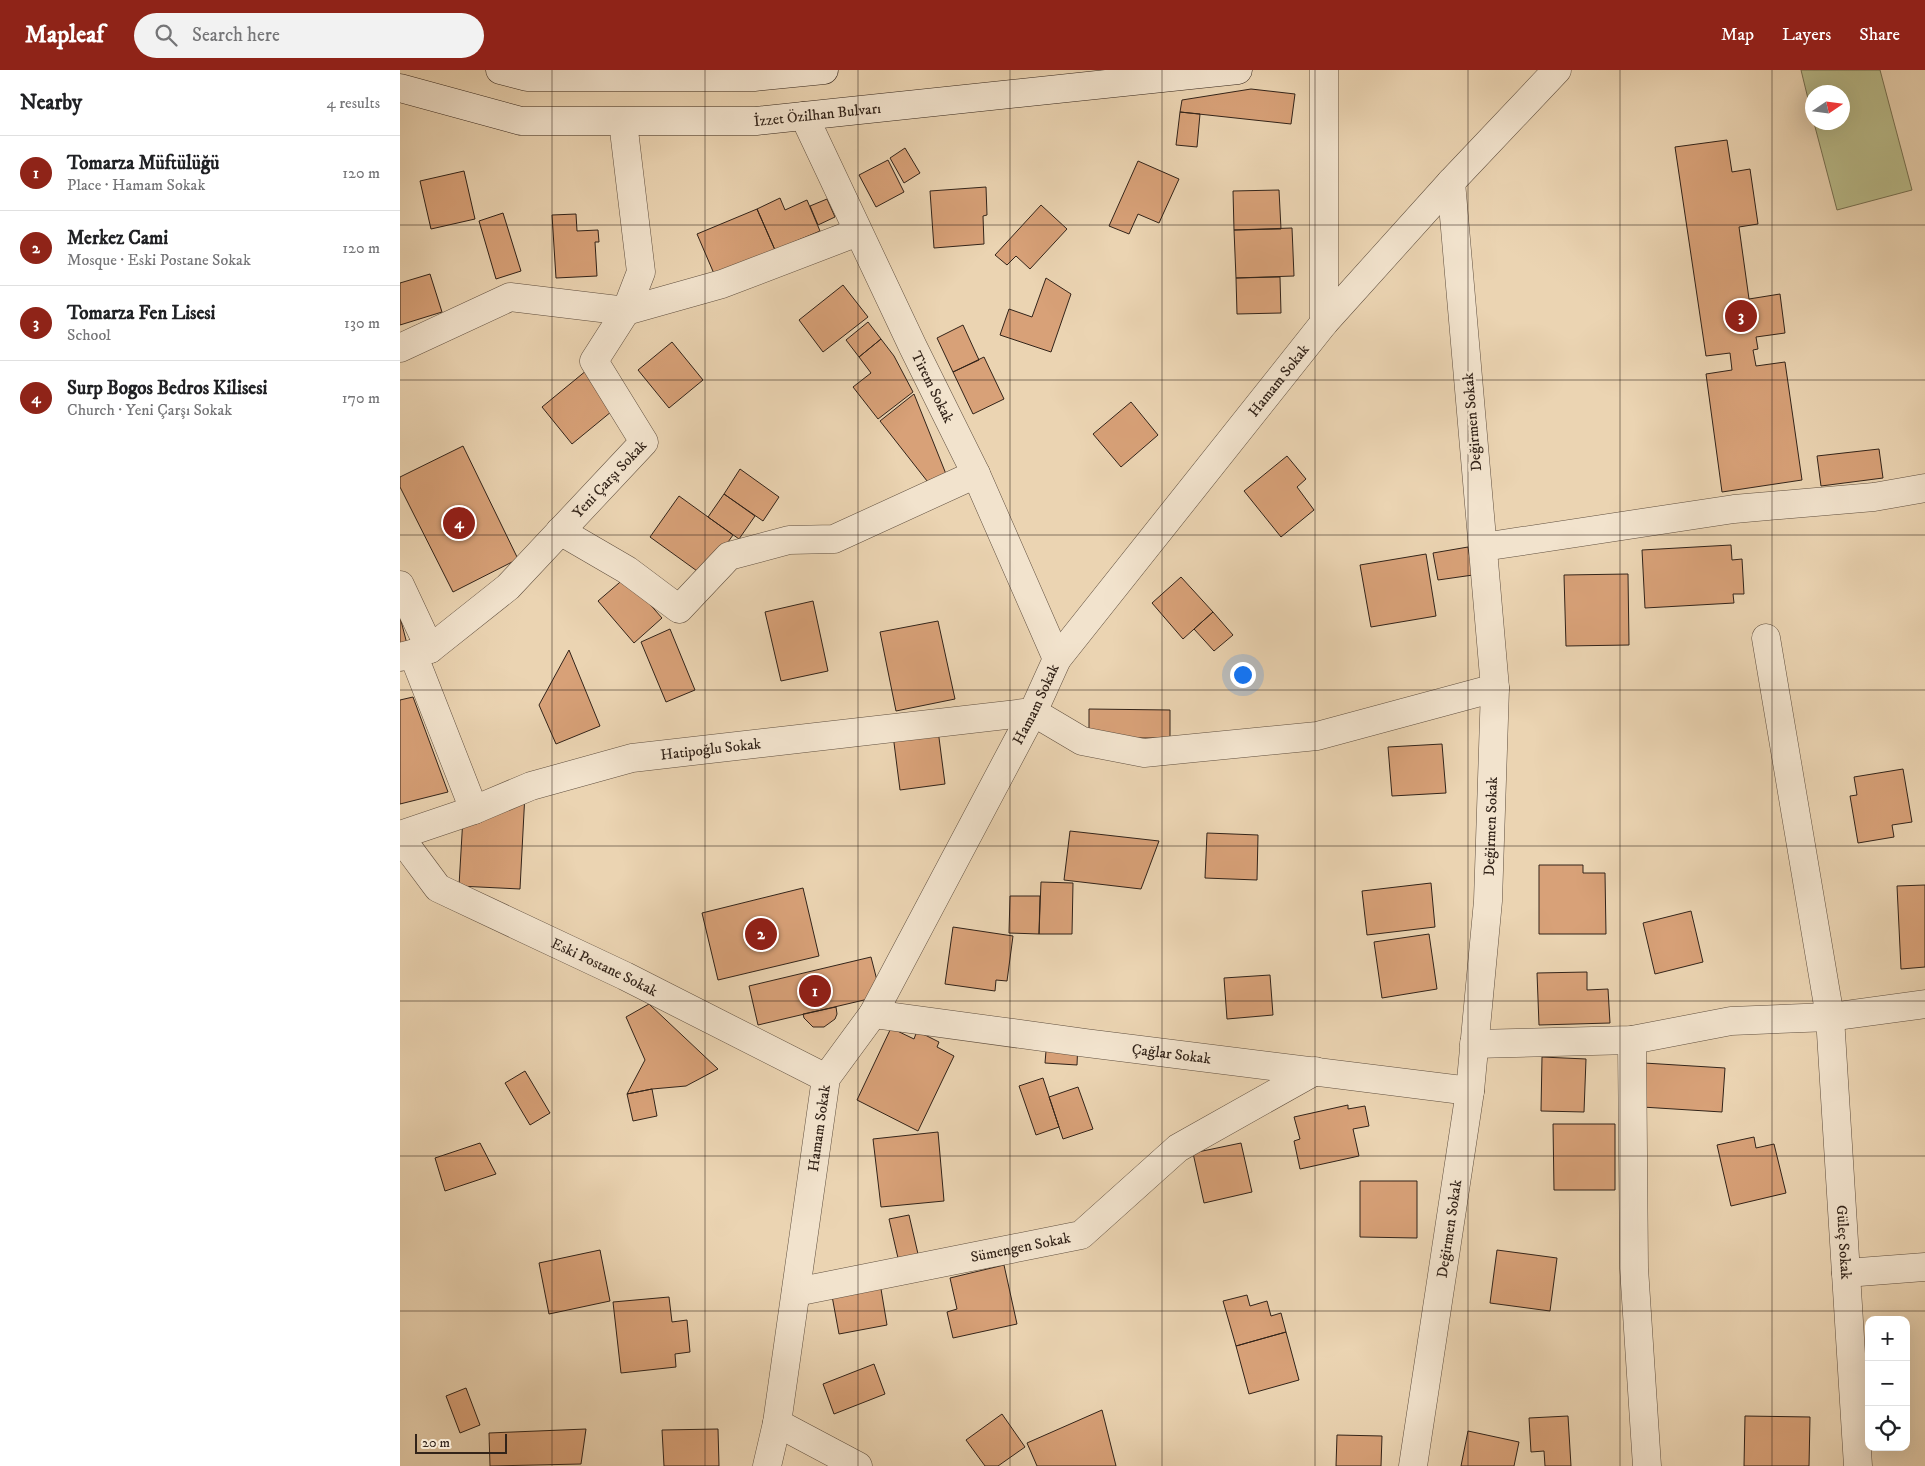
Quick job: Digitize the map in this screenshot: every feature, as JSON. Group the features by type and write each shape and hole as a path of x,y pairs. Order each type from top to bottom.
{"street":[{"path":"500,70 527,78 567,78 754,77 824,70"},
{"name":"İzzet Özilhan Bulvarı","path":"400,88 522,122 756,122 1238,70"},
{"path":"1324,70 1324,323"},
{"name":"Hamam Sokak","path":"768,1466 777,1422 826,1078 873,1014 1033,712 1057,659 1324,323 1451,182 1557,70"},
{"name":"Tirem Sokak","path":"804,116 858,232 976,474 1057,659"},
{"name":"Yeni Çarşı Sokak","path":"414,653 508,587 644,442 594,361 626,311 641,272 623,122"},
{"name":"Değirmen Sokak","path":"1413,1466 1470,1090 1488,901 1495,688 1451,182"},
{"path":"400,348 510,297 626,311 722,284 858,232"},
{"path":"560,531 627,570 679,609 729,556 789,540 834,539 976,474"},
{"path":"1482,547 1734,509 1874,497 1925,488"},
{"path":"400,585 414,653 474,810"},
{"name":"Güleç Sokak","path":"1766,638 1830,1017 1858,1466"},
{"path":"1033,712 1082,741 1144,753 1317,736 1495,688"},
{"name":"Hatipoğlu Sokak","path":"400,836 474,810 531,786 632,758 1033,712"},
{"name":"Eski Postane Sokak","path":"400,836 438,888 625,976 826,1078"},
{"path":"1474,1044 1632,1040 1731,1021 1830,1017 1925,1004"},
{"name":"Çağlar Sokak","path":"873,1014 1086,1043 1470,1090"},
{"path":"1632,1040 1634,1268 1647,1466"},
{"name":"Sümengen Sokak","path":"796,1292 1081,1235 1178,1148 1315,1071"},
{"path":"1846,1273 1925,1267"},
{"path":"777,1422 858,1466"}],"green space":[{"path":"1801,70 1880,70 1912,190 1837,210 1816,130 1850,130 1850,85 1805,86"}],"building":[{"path":"1251,89 1295,94 1291,124 1180,112 1182,100"},
{"path":"1180,112 1200,114 1197,147 1176,145"},
{"path":"1727,140 1732,172 1750,169 1758,224 1739,227 1749,299 1780,294 1785,333 1756,337 1758,349 1753,350 1756,366 1785,362 1802,480 1722,492 1706,374 1732,370 1730,353 1706,356 1675,147"},
{"path":"905,148 920,173 904,183 890,158"},
{"path":"888,160 904,192 876,207 859,175"},
{"path":"1138,161 1179,179 1159,223 1138,214 1129,234 1109,226"},
{"path":"464,171 475,219 431,229 420,181"},
{"path":"986,187 987,215 983,216 984,244 934,248 930,191"},
{"path":"1279,190 1281,229 1234,230 1233,191"},
{"path":"780,198 785,210 807,200 820,231 775,250 757,209"},
{"path":"827,199 835,217 818,225 810,206"},
{"path":"1041,205 1067,229 1030,269 1016,256 1007,265 995,255"},
{"path":"757,209 775,250 715,276 697,234"},
{"path":"503,213 521,271 496,279 479,221"},
{"path":"576,214 577,231 598,230 599,242 595,242 597,276 556,278 552,215"},
{"path":"1292,228 1294,276 1236,278 1234,230"},
{"path":"430,274 442,312 400,325 400,283"},
{"path":"1280,277 1281,313 1237,314 1236,278"},
{"path":"1046,278 1071,294 1051,352 1000,335 1009,309 1032,317"},
{"path":"843,285 868,317 823,352 799,320"},
{"path":"868,322 881,339 859,357 846,340"},
{"path":"963,325 979,360 953,372 937,338"},
{"path":"881,339 894,356 913,392 878,419 853,387 871,373 859,357"},
{"path":"672,342 703,380 669,408 638,370"},
{"path":"984,357 1004,399 973,414 953,372"},
{"path":"587,370 617,407 572,444 542,407"},
{"path":"914,394 946,474 931,486 880,421"},
{"path":"1131,402 1158,435 1121,467 1093,434"},
{"path":"463,446 518,559 453,592 400,487 400,477"},
{"path":"1879,449 1883,478 1821,486 1817,456"},
{"path":"1287,456 1306,479 1297,487 1314,510 1281,537 1244,491"},
{"path":"740,469 779,497 763,521 724,494"},
{"path":"724,494 755,516 739,539 708,517"},
{"path":"679,496 733,535 704,576 650,537"},
{"path":"1731,545 1732,560 1742,559 1744,594 1733,594 1734,603 1645,608 1642,550"},
{"path":"1468,547 1473,575 1438,580 1433,553"},
{"path":"1426,554 1436,616 1371,627 1360,565"},
{"path":"1628,574 1629,645 1566,646 1564,575"},
{"path":"626,577 662,618 634,643 598,601"},
{"path":"1181,577 1213,612 1183,639 1152,603"},
{"path":"813,601 828,671 781,681 765,612"},
{"path":"1213,612 1233,635 1214,651 1194,629"},
{"path":"400,617 407,644 400,646"},
{"path":"938,621 955,699 896,711 880,632"},
{"path":"670,629 695,690 666,702 641,642"},
{"path":"569,650 600,726 556,744 539,705"},
{"path":"413,697 448,792 400,804 400,700"},
{"path":"1089,709 1170,710 1170,738 1089,738"},
{"path":"938,730 945,784 900,790 893,735"},
{"path":"1442,744 1446,793 1392,796 1388,747"},
{"path":"1903,769 1912,822 1892,825 1894,837 1858,843 1850,796 1857,795 1854,777"},
{"path":"525,793 520,889 459,886 463,817"},
{"path":"1070,831 1159,841 1141,889 1064,880"},
{"path":"1207,833 1258,835 1257,880 1205,878"},
{"path":"1539,865 1583,865 1583,873 1605,873 1606,934 1539,934"},
{"path":"1041,882 1073,883 1072,934 1039,934"},
{"path":"1431,883 1435,927 1367,935 1362,891"},
{"path":"1925,885 1925,967 1901,969 1897,886"},
{"path":"803,888 819,956 718,980 702,913"},
{"path":"1010,896 1040,896 1039,934 1009,933"},
{"path":"1691,911 1703,962 1655,974 1643,923"},
{"path":"953,927 1013,936 1007,981 996,980 995,991 945,984"},
{"path":"1429,934 1437,989 1382,998 1374,942"},
{"path":"871,957 881,996 758,1025 749,986"},
{"path":"1587,972 1587,990 1608,989 1610,1023 1539,1025 1537,973"},
{"path":"1270,975 1273,1015 1227,1019 1224,978"},
{"path":"649,1004 718,1069 686,1086 652,1089 627,1094 645,1060 626,1017"},
{"path":"836,1007 837,1014 835,1019 824,1027 813,1027 804,1018 803,1014"},
{"path":"891,1028 914,1039 917,1031 939,1042 937,1047 954,1056 918,1131 857,1100"},
{"path":"1047,1039 1078,1041 1077,1065 1045,1063"},
{"path":"1542,1057 1586,1059 1584,1112 1541,1111"},
{"path":"1644,1063 1725,1068 1722,1112 1642,1107"},
{"path":"525,1071 550,1113 530,1125 505,1083"},
{"path":"1043,1078 1059,1127 1036,1135 1019,1086"},
{"path":"1078,1087 1093,1129 1063,1139 1049,1097"},
{"path":"652,1089 657,1116 633,1121 627,1094"},
{"path":"1348,1105 1348,1109 1365,1106 1369,1126 1353,1129 1359,1156 1300,1169 1294,1141 1300,1139 1294,1117"},
{"path":"1553,1124 1615,1124 1615,1190 1554,1190"},
{"path":"938,1132 944,1201 881,1207 873,1139"},
{"path":"1754,1137 1756,1148 1774,1144 1786,1193 1731,1206 1717,1145"},
{"path":"480,1143 496,1174 445,1191 435,1158"},
{"path":"1241,1143 1252,1192 1204,1203 1193,1153"},
{"path":"1360,1181 1417,1181 1417,1238 1360,1237"},
{"path":"909,1215 918,1254 898,1258 889,1219"},
{"path":"600,1250 610,1301 549,1314 539,1263"},
{"path":"1497,1250 1557,1258 1550,1311 1490,1303"},
{"path":"1004,1265 1017,1324 953,1338 947,1312 957,1309 950,1278"},
{"path":"879,1277 887,1325 839,1334 830,1285"},
{"path":"1247,1295 1250,1306 1267,1301 1271,1316 1281,1313 1286,1332 1236,1346 1223,1301"},
{"path":"669,1297 672,1322 687,1320 690,1352 675,1354 676,1367 621,1373 613,1302"},
{"path":"1286,1332 1299,1380 1249,1394 1236,1346"},
{"path":"874,1364 885,1394 834,1414 823,1384"},
{"path":"466,1388 480,1425 460,1433 446,1396"},
{"path":"1102,1410 1116,1466 1037,1466 1027,1443"},
{"path":"1002,1414 1025,1447 998,1466 985,1466 966,1440"},
{"path":"1568,1416 1571,1466 1545,1466 1544,1451 1531,1452 1529,1418"},
{"path":"1745,1416 1810,1417 1809,1466 1744,1466"},
{"path":"586,1429 581,1464 490,1466 489,1433"},
{"path":"718,1429 719,1466 664,1466 662,1430"},
{"path":"1468,1431 1519,1442 1514,1466 1461,1466"},
{"path":"1337,1435 1382,1436 1381,1466 1336,1466"}],"place":[{"name":"Tomarza Fen Lisesi","path":"1741,316"},
{"name":"Surp Bogos Bedros Kilisesi","path":"459,523"},
{"name":"Merkez Cami","path":"761,934"},
{"name":"Tomarza Müftülüğü","path":"815,991"}]}
